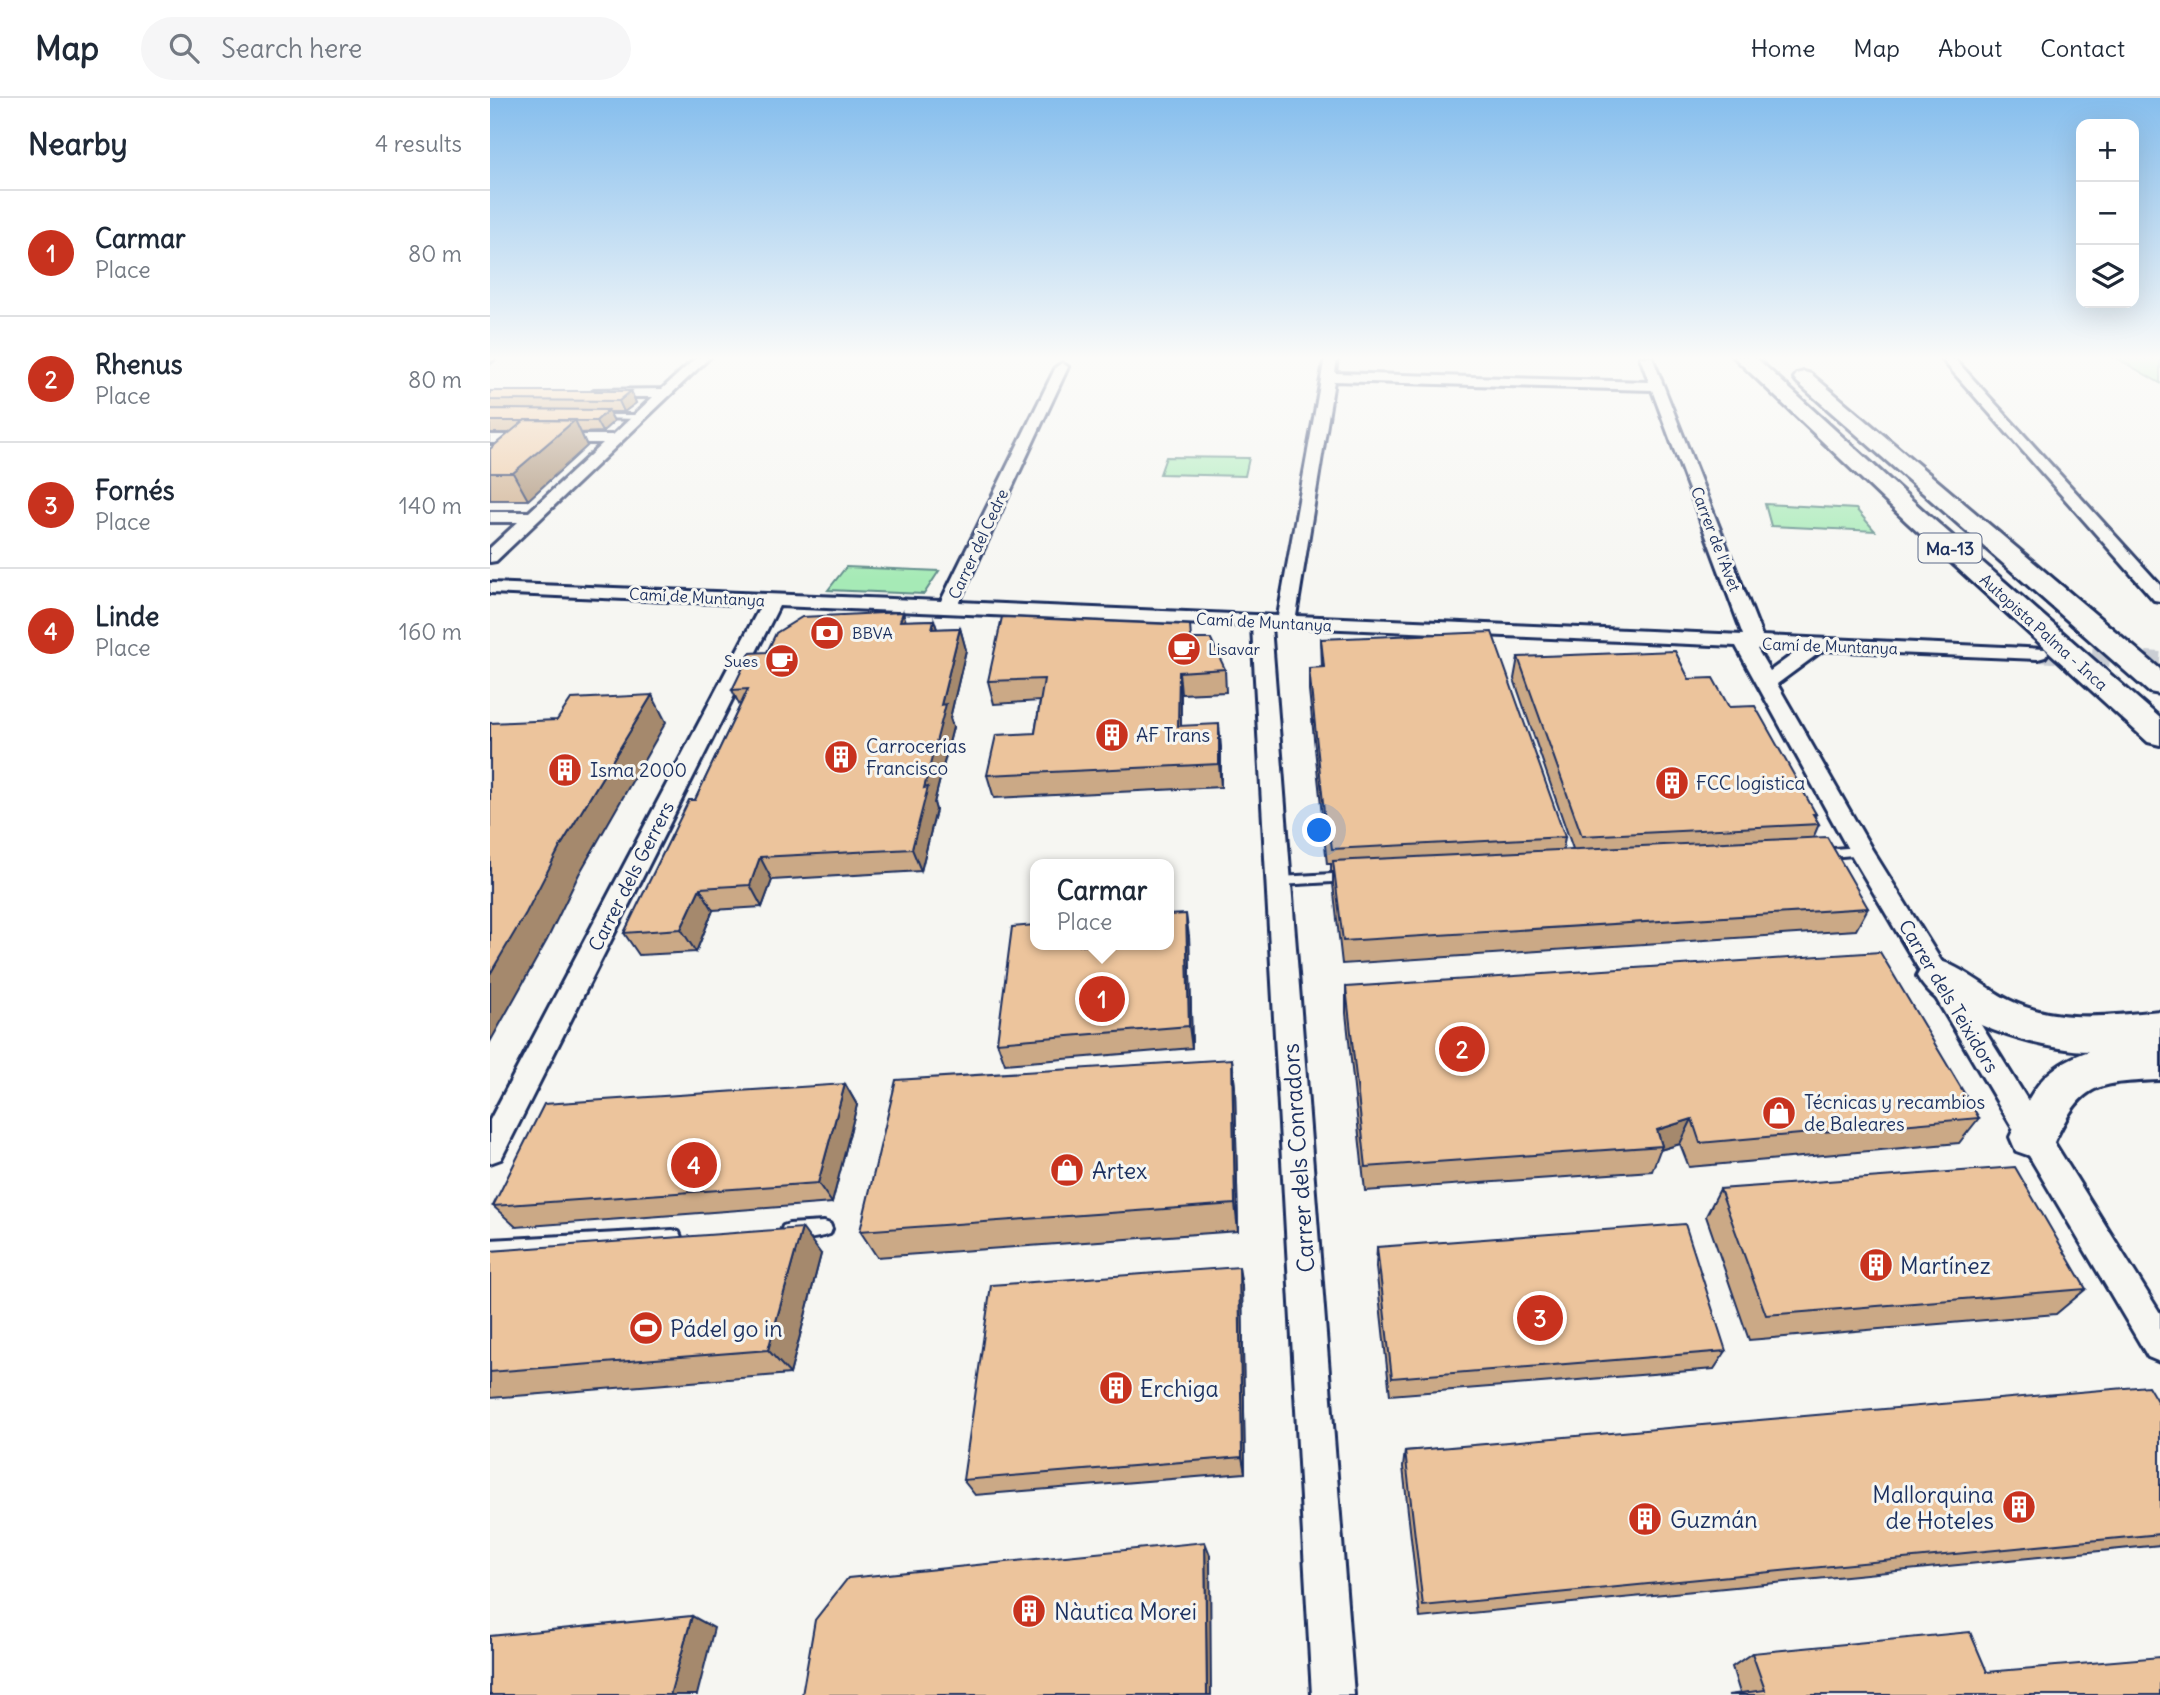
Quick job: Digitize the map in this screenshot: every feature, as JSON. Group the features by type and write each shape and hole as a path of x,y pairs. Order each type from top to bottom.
{"highway":[{"name":"Autopista Palma - Inca","path":"1824,432 2160,735"},
{"name":"Autopista Palma - Inca","path":"1867,432 2160,685"},
{"path":"1938,975 1999,1015 2033,1030 2068,1035 2160,1028"},
{"path":"2033,1137 2048,1102 2068,1078 2107,1065 2160,1062"}],"street":[{"path":"490,557 625,432"},
{"name":"Carrer del Cedre","path":"947,608 1031,432"},
{"name":"Carrer dels Conradors","path":"1316,432 1274,623 1280,881 1333,1695"},
{"name":"Carrer de l'Avet","path":"1673,432 1750,643"},
{"path":"2013,432 2160,596"},
{"path":"490,439 617,439"},
{"path":"490,517 533,517"},
{"name":"Camí de Muntanya","path":"492,590 1274,623 1492,639 1750,643 2038,653"},
{"name":"Carrer dels Gerrers","path":"490,1150 772,601"},
{"name":"Carrer dels Teixidors","path":"1750,643 1766,683 1861,852 2160,1345"},
{"path":"1766,683 1816,646"}],"lane":[{"path":"1805,854 1861,852"},
{"path":"1280,881 1363,877"},
{"path":"768,1232 824,1229"},
{"path":"490,1248 685,1237"}],"green space":[{"path":"1166,457 1249,458 1245,476 1160,474"},
{"path":"1765,504 1856,509 1875,531 1771,526"},
{"path":"846,567 939,571 924,594 828,590"}],"building":[{"path":"511,432 562,432 513,473 490,473 490,449"},
{"path":"903,612 900,621 934,620 932,629 960,628 941,705 946,704 924,788 928,787 912,849 760,857 750,885 700,888 681,929 624,933 689,800 695,800 748,689 732,690 750,653 767,652 776,633 802,617"},
{"path":"1002,617 1190,625 1191,639 1211,639 1225,669 1179,672 1178,726 1219,724 1219,764 987,775 996,735 1035,733 1044,679 988,681"},
{"path":"1492,632 1565,837 1332,849 1331,841 1327,841 1309,668 1324,667 1321,639"},
{"name":"FCC logistica","path":"1675,651 1689,679 1713,678 1729,707 1755,706 1816,814 1813,814 1819,824 1582,836 1518,657"},
{"path":"652,695 560,847 490,974 490,723 557,720 571,699"},
{"path":"1827,837 1868,908 1343,941 1333,861"},
{"path":"1186,914 1189,1026 997,1042 1012,927 1030,925 1030,950 1174,950 1174,915"},
{"path":"1880,952 1979,1118 1700,1143 1692,1119 1657,1130 1662,1146 1366,1167 1346,987"},
{"name":"Artex","path":"1232,1059 1235,1204 860,1231 896,1080"},
{"path":"845,1084 818,1183 493,1206 544,1104"},
{"name":"Martínez","path":"2015,1167 2086,1289 1766,1315 1720,1189"},
{"path":"1685,1224 1726,1351 1392,1378 1377,1247"},
{"name":"Pádel go in","path":"802,1228 768,1350 490,1372 490,1251"},
{"name":"Erchiga","path":"1239,1267 1242,1457 963,1480 991,1285"},
{"path":"2148,1386 2160,1406 2160,1534 1423,1606 1405,1451"},
{"name":"Nàutica Morei","path":"1205,1542 1207,1695 802,1695 815,1620 848,1578"},
{"path":"692,1616 670,1695 490,1695 490,1636"},
{"path":"1970,1632 1987,1672 2160,1657 2160,1695 1728,1695 1765,1690 1752,1653"}],"tunnel":[{"path":"2038,653 2160,661"}],"place":[{"name":"BBVA","path":"827,633"},
{"name":"Lisavar","path":"1184,649"},
{"name":"Sues","path":"782,661"},
{"name":"AF Trans","path":"1112,735"},
{"name":"Carrocerías Francisco","path":"841,757"},
{"name":"Isma 2000","path":"565,770"},
{"name":"FCC logistica","path":"1672,783"},
{"name":"Carmar","path":"1102,999"},
{"name":"Rhenus","path":"1462,1049"},
{"name":"Técnicas y recambios de Baleares","path":"1779,1113"},
{"name":"Linde","path":"694,1165"},
{"name":"Artex","path":"1067,1170"},
{"name":"Martínez","path":"1876,1265"},
{"name":"Fornés","path":"1540,1318"},
{"name":"Pádel go in","path":"646,1328"},
{"name":"Erchiga","path":"1116,1388"},
{"name":"Mallorquina de Hoteles","path":"2019,1507"},
{"name":"Guzmán","path":"1645,1519"},
{"name":"Nàutica Morei","path":"1029,1611"}]}
